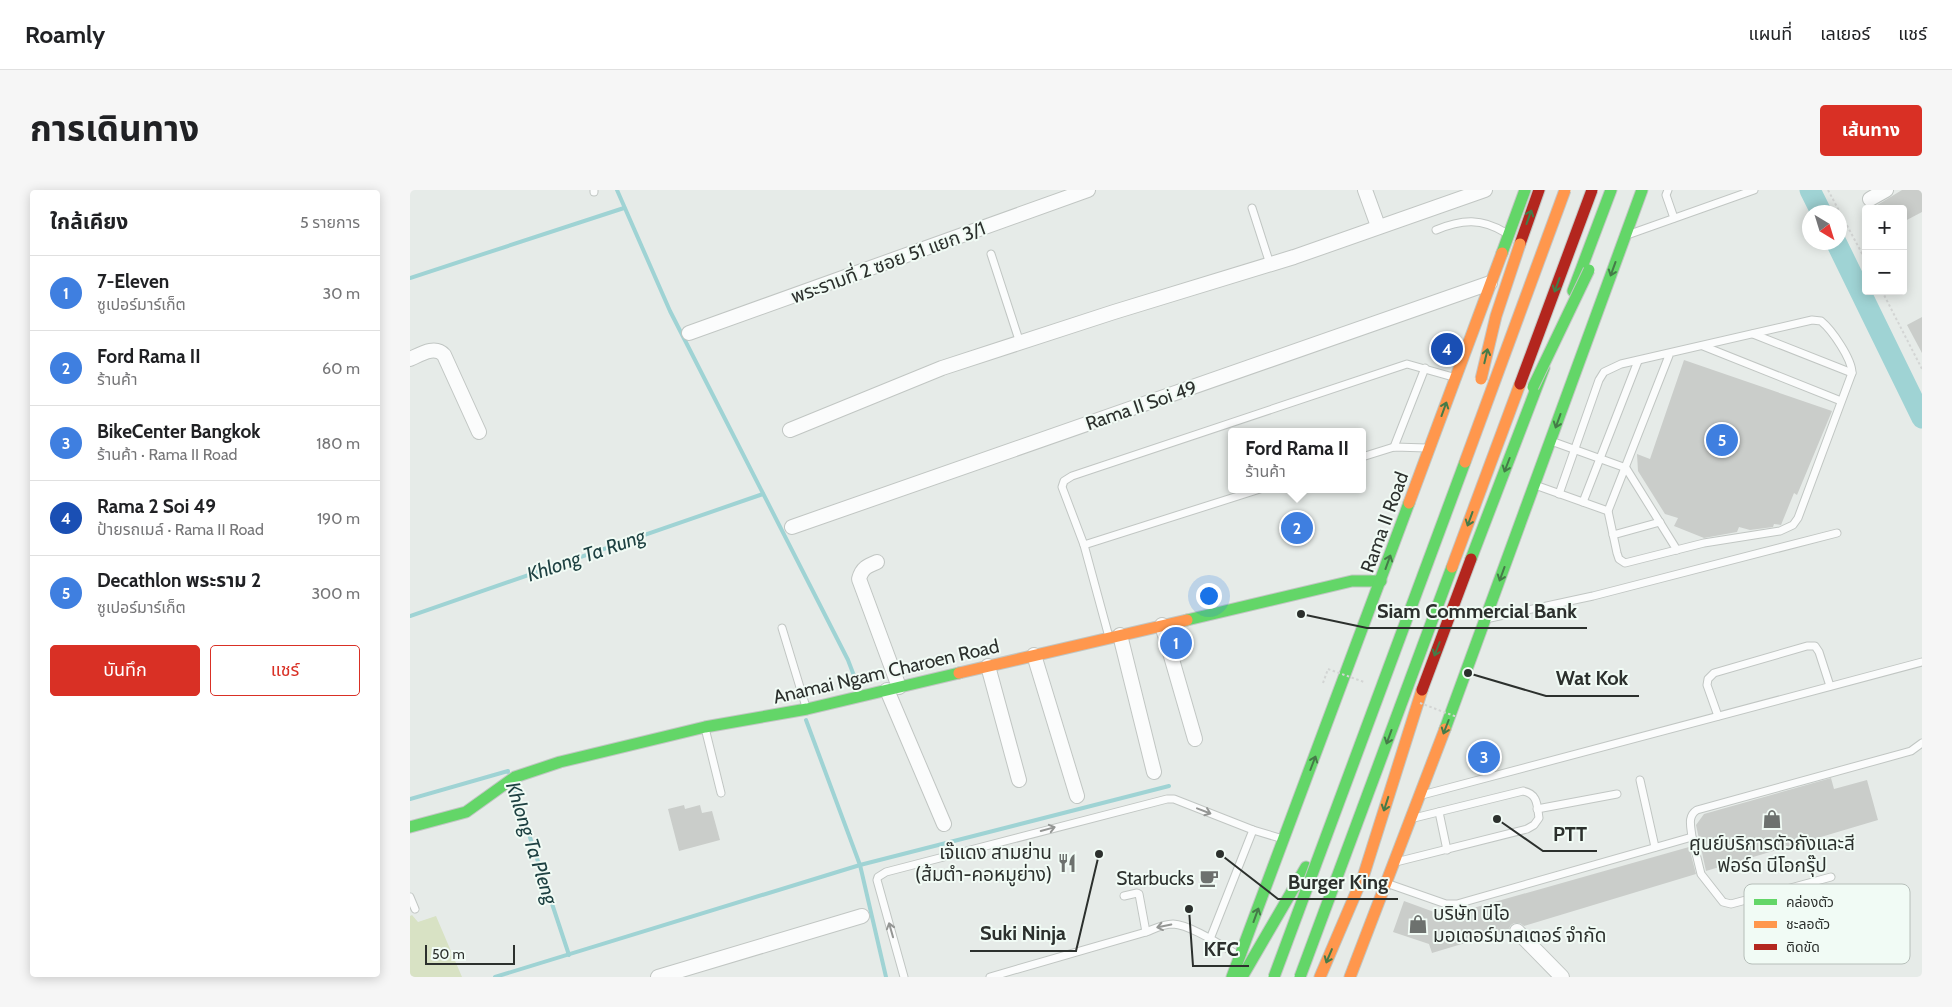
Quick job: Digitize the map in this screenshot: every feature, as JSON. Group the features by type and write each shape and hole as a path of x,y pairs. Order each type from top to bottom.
{"main road":[{"name":"Rama II Road","path":"1232,977 1525,190"},
{"path":"1454,489 1503,294 1539,190"},
{"path":"1242,977 1306,867 1349,767 1560,190"},
{"path":"1273,977 1565,190"},
{"path":"1300,977 1592,190"},
{"path":"1342,954 1364,874 1425,681 1611,190"},
{"path":"1478,497 1568,317 1589,270 1619,190"},
{"path":"1350,977 1412,819 1642,190"},
{"name":"Anamai Ngam Charoen Road","path":"410,826 466,812 515,777 560,762 705,727 807,709 1352,581 1381,581"},
{"path":"1273,977 1290,929 1306,867"},
{"path":"1320,977 1364,874"}],"street":[{"name":"พระรามที่ 2 ซอย 51 แยก 3/1","path":"689,333 1088,190"},
{"path":"1365,190 1378,226"},
{"path":"790,430 942,368 1270,264 1484,190"},
{"path":"1870,199 1886,190"},
{"name":"Rama II Soi 49","path":"792,528 1490,283"},
{"path":"410,359 434,350 440,350 479,432"},
{"path":"878,562 866,566 861,571 859,579 893,689 944,824"},
{"path":"1162,625 1195,739"},
{"path":"1114,636 1154,772"},
{"path":"1034,655 1077,796"},
{"path":"988,666 1019,780"},
{"path":"658,977 689,973 862,916"},
{"path":"1517,931 1562,977"}],"lane":[{"path":"1668,190 1666,195 1674,218"},
{"path":"1624,238 1632,233 1754,190"},
{"path":"1252,208 1270,264"},
{"path":"1436,230 1452,223 1478,222 1493,225 1509,234"},
{"path":"991,254 1020,343"},
{"path":"1559,494 1602,375 1615,367 1670,353 1812,320 1821,321 1839,343 1852,368 1852,373 1798,518 1793,525 1780,532 1704,543 1625,563 1620,559 1616,553 1608,511 1670,353"},
{"path":"1753,334 1852,373"},
{"path":"1703,346 1841,401"},
{"path":"1583,502 1638,361"},
{"path":"1114,636 1084,545 1062,487 1064,481 1072,476 1407,364 1455,378"},
{"path":"1394,447 1425,368"},
{"path":"1550,441 1626,468 1677,550"},
{"path":"1366,456 1394,447 1430,448"},
{"path":"1534,485 1608,511"},
{"path":"1084,545 1247,493"},
{"path":"1613,535 1660,522"},
{"path":"1485,619 1593,596 1837,533"},
{"path":"782,628 807,709"},
{"path":"1718,716 1707,685 1708,679 1714,673 1807,646 1815,646 1819,652 1830,686"},
{"path":"1420,796 1922,662"},
{"path":"705,727 721,793"},
{"path":"1744,900 1731,904 1722,902 1701,874 1692,837 1690,818 1694,812 1911,751 1922,743"},
{"path":"1640,780 1655,847"},
{"path":"1394,863 1527,829 1534,825 1539,818 1536,798 1530,792 1523,791 1412,819"},
{"path":"1537,809 1617,794"},
{"path":"904,977 877,880 882,874 1162,799 1174,799 1284,840"},
{"path":"1438,812 1447,850"},
{"path":"1210,938 1253,830"},
{"path":"1386,883 1446,904 1457,904 1692,837"},
{"path":"1805,884 1831,877"},
{"path":"1124,896 1139,894 1146,932"},
{"path":"410,897 415,909"},
{"path":"990,977 1146,932 1159,926 1173,924 1210,938 1240,957"}],"path":[{"path":"1828,190 1862,254"},
{"path":"1884,295 1922,369"},
{"path":"1323,683 1328,669"}],"green space":[{"path":"412,915 418,922 436,916 462,977 410,977 410,916"}],"building":[{"path":"1902,190 1922,190 1922,212 1907,220 1907,205 1877,205"},
{"path":"1922,317 1922,353 1907,325"},
{"path":"1684,360 1832,411 1797,495 1794,493 1781,525 1774,524 1773,527 1750,530 1739,527 1737,532 1704,538 1674,526 1678,518 1665,514 1638,471 1637,454 1650,459"},
{"name":"ศูนย์บริการตัวถังและสี ฟอร์ด นีโอกรุ๊ป","path":"1831,778 1834,789 1867,780 1878,820 1706,871 1696,825 1704,814"},
{"path":"684,805 685,809 700,805 702,813 712,811 720,840 679,851 668,809"},
{"path":"1689,847 1696,874 1524,926 1520,923 1514,923 1508,930 1432,953 1429,944 1393,932 1404,901 1445,916"}],"waterway":[{"path":"617,190 670,311 848,660 856,681"},
{"path":"1810,190 1818,205"},
{"path":"410,278 624,208"},
{"path":"1840,250 1922,418"},
{"name":"Khlong Ta Rung","path":"410,616 763,494"},
{"path":"806,720 860,865 886,977"},
{"name":"Khlong Ta Pleng","path":"410,799 508,772"},
{"name":"Khlong Ta Pleng","path":"513,786 569,955"},
{"path":"495,977 860,865 1169,786"}],"traffic: fast":[{"path":"1502,253 1525,190"},
{"path":"1573,291 1611,190"},
{"path":"1445,729 1642,190"},
{"path":"1533,387 1589,270"},
{"path":"1471,559 1544,368"},
{"path":"1274,977 1465,462"},
{"path":"1232,977 1409,503"},
{"path":"1300,977 1452,567"},
{"path":"1187,620 1352,581 1381,581"},
{"path":"410,827 466,812 515,777 560,762 705,727 807,709 959,673"},
{"path":"1242,977 1306,867"}],"traffic: slow":[{"path":"1465,462 1565,190"},
{"path":"1481,379 1496,316 1520,244"},
{"path":"1409,503 1502,253"},
{"path":"1452,567 1520,384"},
{"path":"959,673 1187,620"},
{"path":"1320,977 1364,874 1422,690"},
{"path":"1350,977 1445,729"}],"traffic: jam":[{"path":"1520,244 1539,190"},
{"path":"1520,384 1592,190"},
{"path":"1422,690 1471,559"}],"place":[{"name":"Rama 2 Soi 49","path":"1447,349"},
{"name":"Decathlon พระราม 2","path":"1722,440"},
{"name":"Ford Rama II","path":"1297,528"},
{"name":"Siam Commercial Bank","path":"1301,614"},
{"name":"7-Eleven","path":"1176,643"},
{"name":"Wat Kok","path":"1468,673"},
{"name":"BikeCenter Bangkok","path":"1484,757"},
{"name":"PTT","path":"1497,819"},
{"name":"ศูนย์บริการตัวถังและสี ฟอร์ด นีโอกรุ๊ป","path":"1772,819"},
{"name":"Suki Ninja","path":"1099,854"},
{"name":"Burger King","path":"1220,854"},
{"name":"เจ๊แดง สามย่าน (ส้มตำ-คอหมูย่าง)","path":"1067,863"},
{"name":"Starbucks","path":"1209,878"},
{"name":"KFC","path":"1189,909"},
{"name":"บริษัท นีโอ มอเตอร์มาสเตอร์ จำกัด","path":"1418,924"}]}
